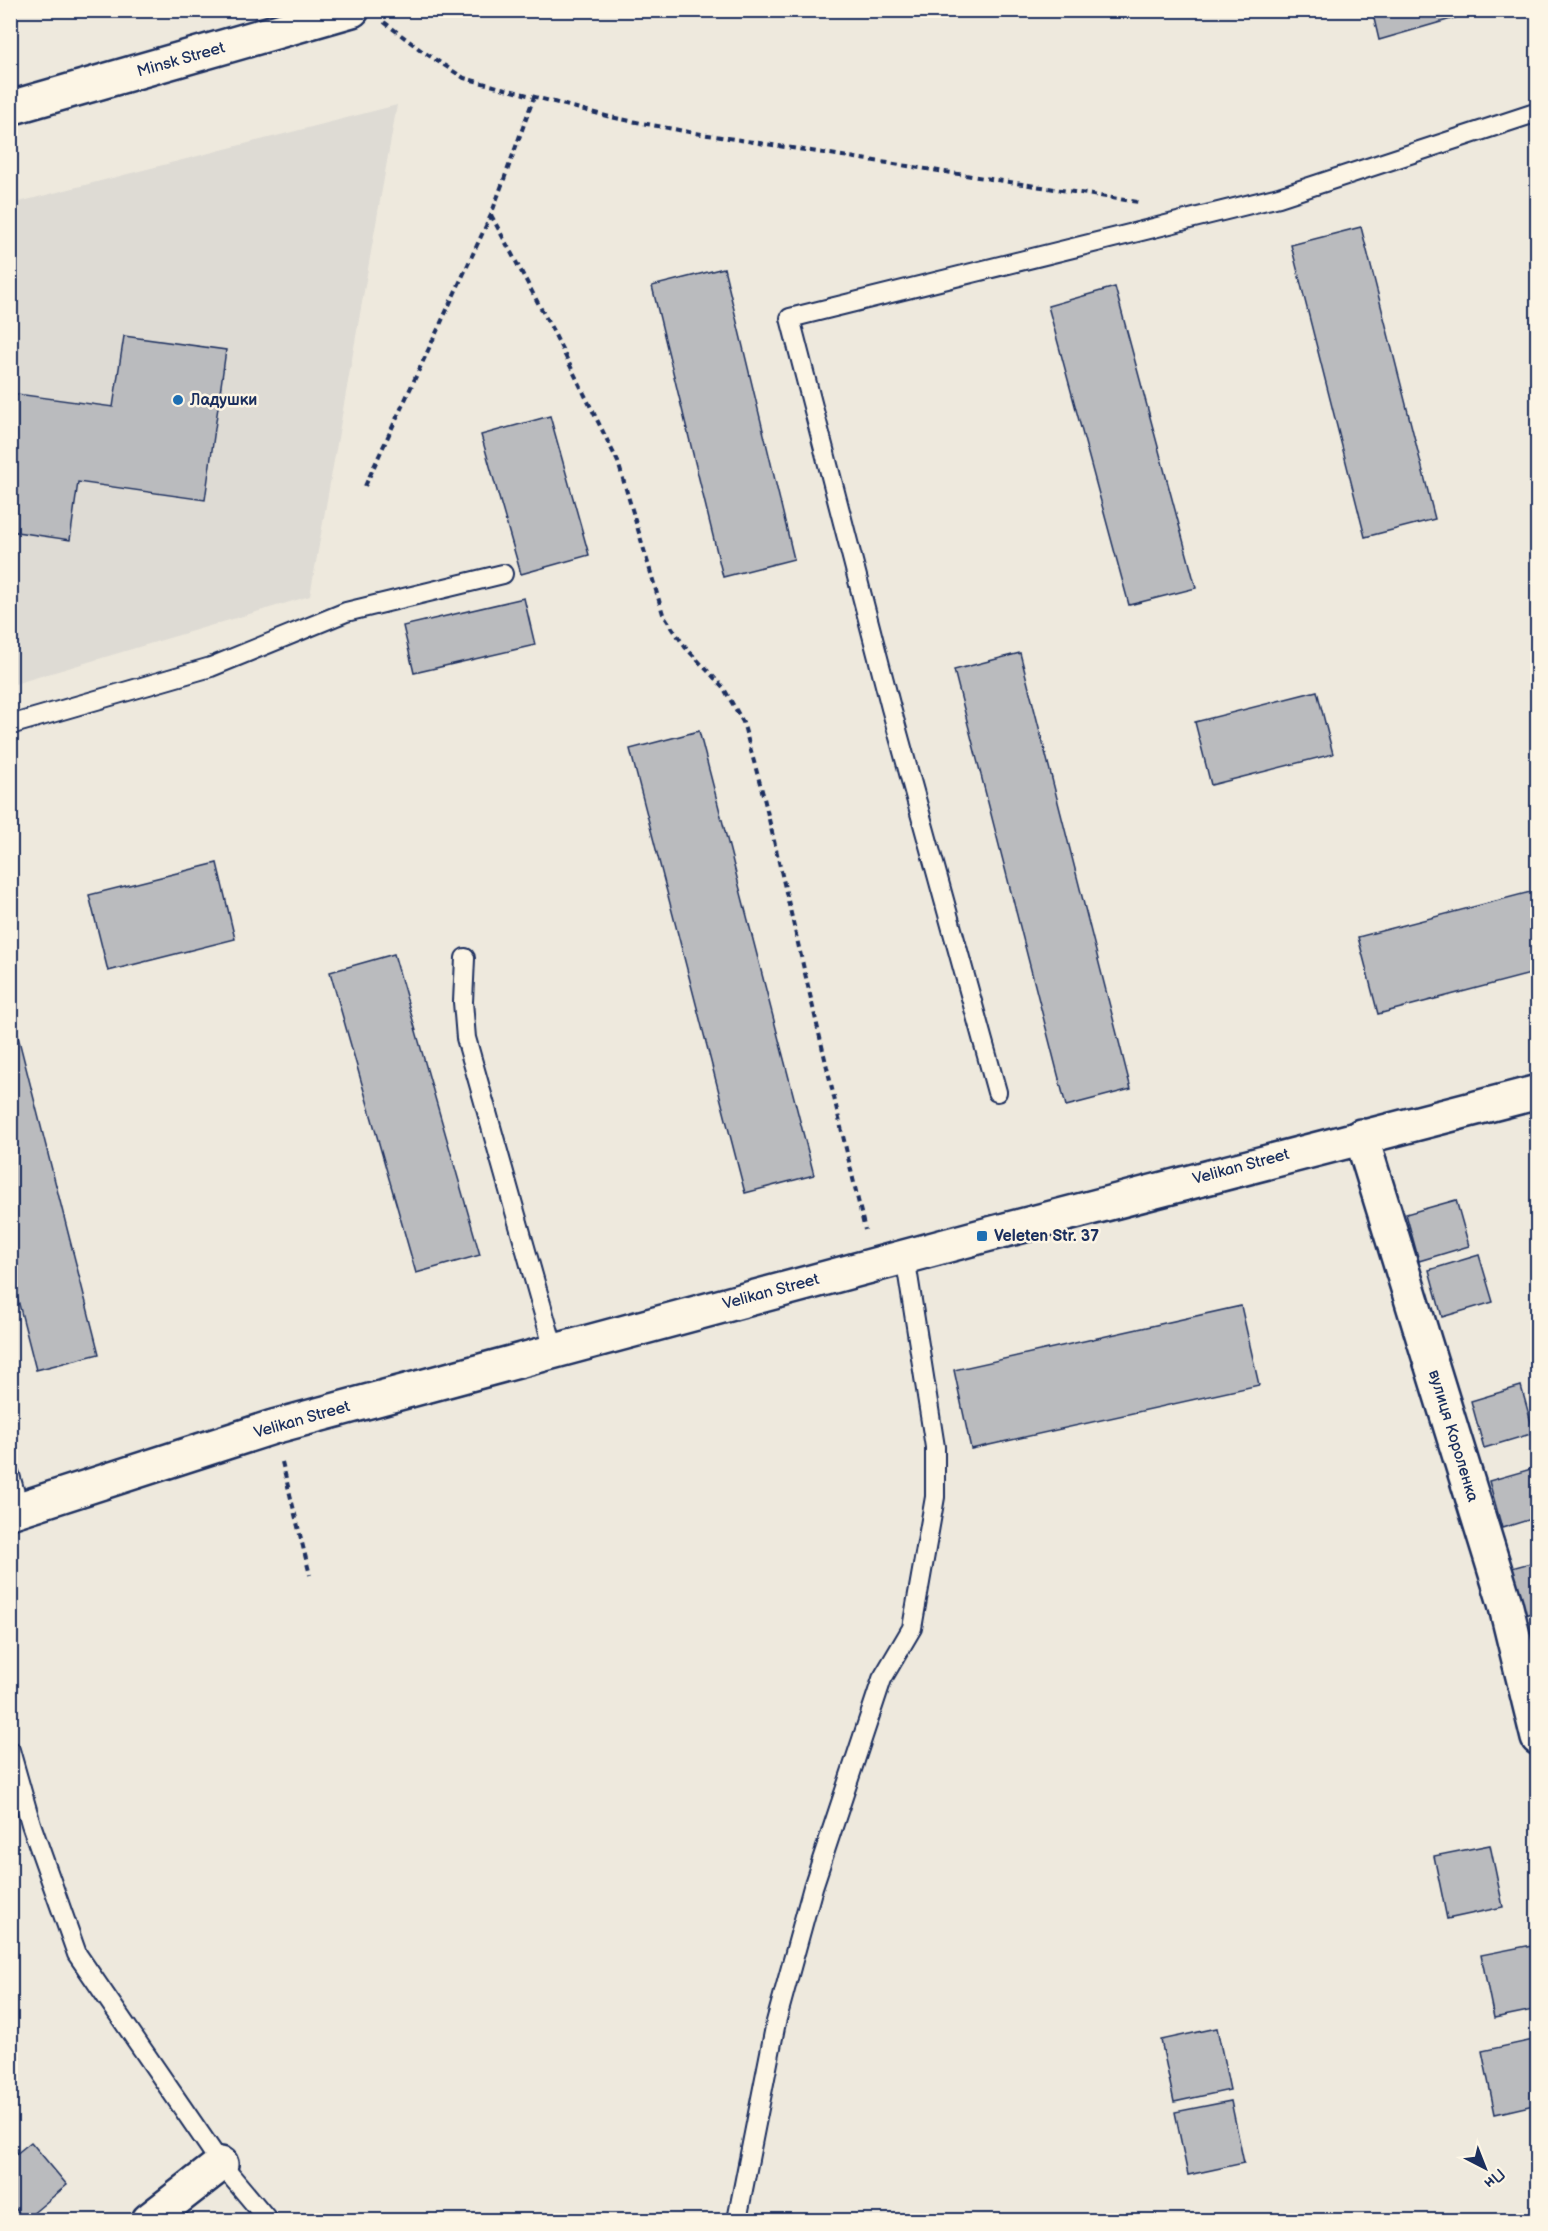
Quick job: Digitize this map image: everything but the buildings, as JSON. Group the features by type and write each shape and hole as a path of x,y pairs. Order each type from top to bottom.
{"street":[{"name":"Minsk Street","path":"10,108 365,14"},
{"name":"Velikan Street","path":"15,1510 273,1427 905,1256 1538,1092"},
{"name":"вулиця Короленка","path":"1361,1136 1505,1603 1538,1738"},
{"path":"149,2220 221,2164"}],"lane":[{"path":"997,1092 891,708 790,318 1279,197 1538,112"},
{"path":"10,724 211,667 345,612 503,574"},
{"path":"465,958 463,1002 466,1038 554,1350"},
{"path":"737,2220 776,2022 791,1965 813,1887 882,1678 912,1628 935,1497 935,1447 905,1256"},
{"path":"10,1475 15,1510"},
{"path":"10,1750 31,1824 77,1954 221,2164 268,2220"}],"path":[{"path":"365,14 464,78 610,117 689,132 1133,200 1183,221"},
{"path":"365,486 491,215 534,97"},
{"path":"491,215 552,329 618,462 663,614 685,647 723,687 743,722 764,798 874,1265"},
{"path":"273,1427 310,1575"}],"shaded area":[{"name":"Ладушки","path":"397,105 310,596 11,685 11,204"}],"place":[{"name":"Ладушки","path":"178,400"},
{"name":"Veleten Str. 37","path":"982,1236"}]}
